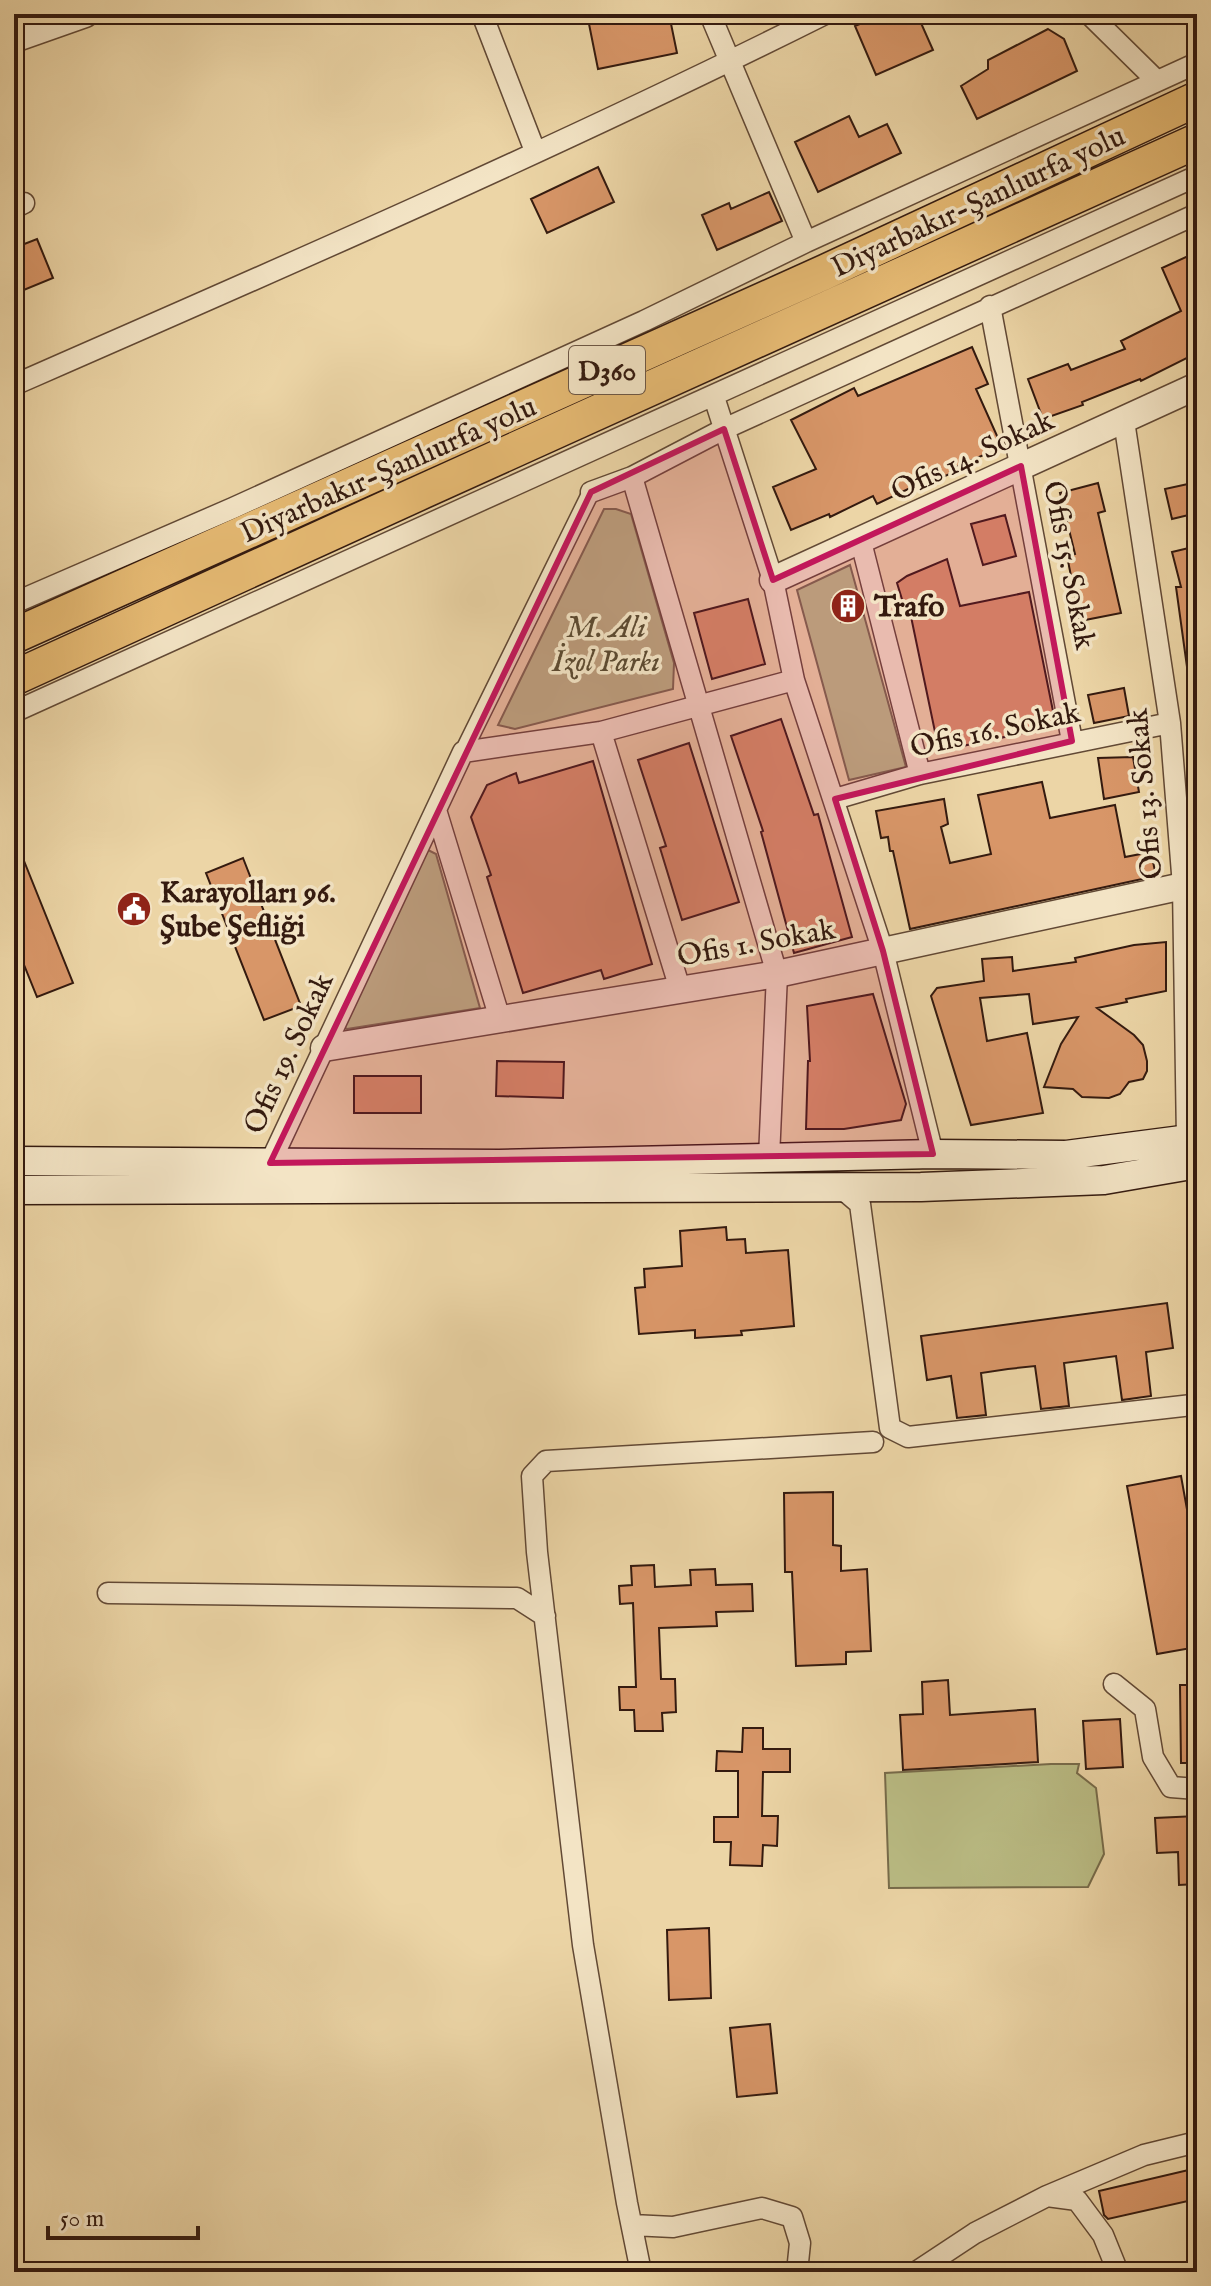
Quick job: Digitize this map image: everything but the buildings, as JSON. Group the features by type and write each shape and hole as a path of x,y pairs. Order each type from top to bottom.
{"highway":[{"name":"Diyarbakır-Şanlıurfa yolu","path":"14,636 825,272 1197,99"},
{"name":"Diyarbakır-Şanlıurfa yolu","path":"14,678 383,507 789,329 1197,141"}],"main road":[{"path":"14,1161 499,1164 933,1154 1194,1155"},
{"path":"14,1190 921,1187 1104,1180 1194,1155"}],"street":[{"path":"14,39 85,14"},
{"path":"482,14 535,151"},
{"path":"710,14 806,242"},
{"path":"14,385 267,274 730,61 825,14"},
{"path":"1089,14 1157,81"},
{"path":"14,603 233,508 630,328 806,242 1197,63"},
{"path":"14,712 1197,176"},
{"path":"463,752 591,492 632,477 724,429 1197,214"},
{"name":"Ofis 15. Sokak","path":"990,306 1072,741"},
{"name":"Ofis 14. Sokak","path":"773,580 1197,386"},
{"path":"714,397 773,580 794,680 883,951 933,1154"},
{"name":"Ofis 13. Sokak","path":"1124,421 1170,723 1190,885 1194,1155"},
{"path":"632,477 777,974 769,1158"},
{"path":"861,542 920,774"},
{"path":"463,752 601,732 794,680"},
{"name":"Ofis 16. Sokak","path":"835,799 920,774 1170,723"},
{"path":"601,732 680,989"},
{"name":"Ofis 19. Sokak","path":"270,1163 463,752"},
{"path":"436,810 500,1019"},
{"name":"Ofis 1. Sokak","path":"324,1048 777,974 1190,885"},
{"path":"840,1187 860,1204 899,1433"},
{"path":"641,2272 583,1945 541,1585 532,1476 546,1461 873,1442 899,1433 1192,1405 1197,1409"},
{"path":"108,1593 517,1598 541,1585"},
{"path":"517,1598 545,1616"},
{"path":"1114,1684 1145,1709 1153,1757 1171,1787 1197,1789"},
{"path":"916,2272 975,2233 1047,2196 1079,2191 1144,2155 1197,2142"},
{"path":"1079,2191 1103,2235 1118,2272"},
{"path":"632,2225 673,2227 762,2208 792,2217 800,2243 797,2272"}],"highlighted area":[{"path":"724,429 773,580 1021,466 1072,741 835,799 883,951 933,1154 270,1163 591,492"}],"green space":[{"name":"M. Ali İzol Parkı","path":"604,509 631,514 674,663 673,689 515,729 498,725"},
{"path":"850,565 906,767 849,780 797,590"},
{"path":"424,848 436,854 480,1008 347,1029 340,1026"},
{"path":"1079,1764 1077,1773 1096,1788 1104,1854 1088,1887 889,1888 885,1773"}],"place":[{"name":"Trafo","path":"848,606"},
{"name":"Karayolları 96. Şube Şefliği","path":"134,909"}]}
